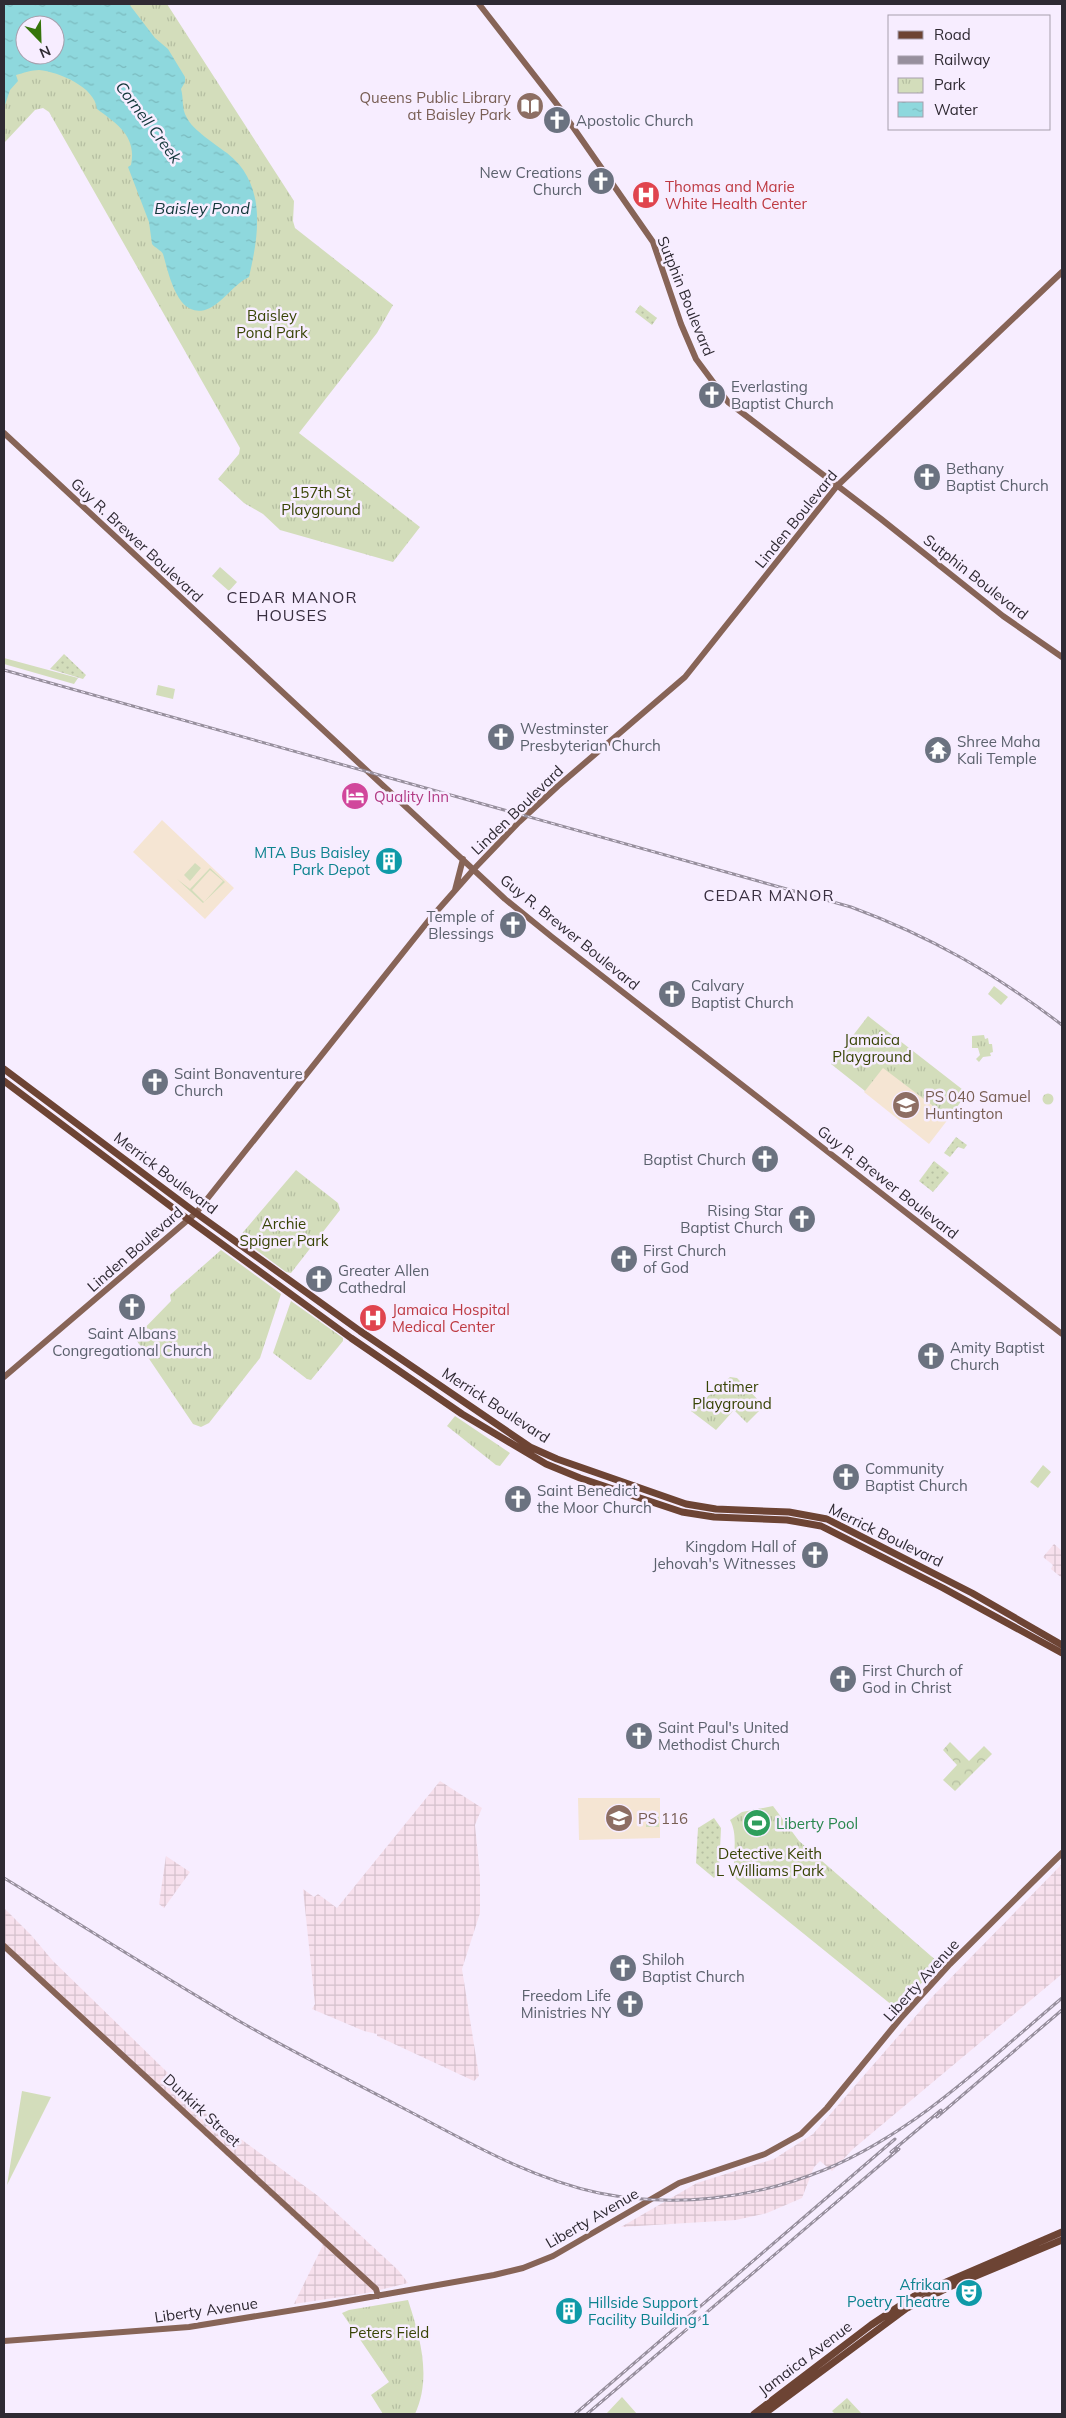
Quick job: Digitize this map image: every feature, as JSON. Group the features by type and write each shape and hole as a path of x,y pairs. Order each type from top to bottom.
{"main road":[{"name":"Sutphin Boulevard","path":"479,4 548,93 653,242 681,324 704,372 732,406 1003,616 1062,657"},
{"name":"Linden Boulevard","path":"4,1377 196,1214 430,920 474,870 519,822 558,786 685,677 837,486 1062,272"},
{"name":"Guy R. Brewer Boulevard","path":"4,433 474,870 552,938 1062,1334"},
{"path":"454,892 463,859"},
{"path":"4,1080 6,1070"},
{"name":"Merrick Boulevard","path":"6,1070 196,1214 360,1331 530,1447 557,1459 686,1504 716,1509 789,1512 827,1519 972,1592 1062,1645"},
{"name":"Merrick Boulevard","path":"4,1080 189,1220 352,1338 462,1414 546,1464 580,1478 682,1512 714,1517 787,1520 821,1526 948,1590 1062,1653"},
{"name":"Liberty Avenue","path":"4,2341 173,2329 378,2296 502,2273 539,2262 569,2248 679,2183 765,2154 795,2138 827,2108 900,2020 950,1964 1062,1852"},
{"name":"Dunkirk Street","path":"4,1946 304,2221 376,2289 378,2296"},
{"name":"Jamaica Avenue","path":"754,2414 888,2312 916,2295 1062,2232"},
{"name":"Jamaica Avenue","path":"764,2414 907,2308 942,2290 1062,2240"}],"shaded area":[{"path":"162,820 234,888 205,919 133,852"},
{"name":"PS 040 Samuel Huntington","path":"883,1067 949,1118 929,1144 864,1092"},
{"path":"1054,1544 1062,1551 1062,1578 1051,1569 1053,1565 1043,1557"},
{"path":"440,1781 482,1808 475,1825 480,1876 480,1913 462,1969 479,2076 474,2081 377,2036 377,2034 364,2031 312,2009 315,2004 303,1889 314,1897 318,1894 337,1908"},
{"name":"PS 116","path":"578,1798 660,1798 660,1838 579,1840"},
{"path":"166,1856 190,1872 164,1908 159,1904"},
{"path":"1062,1864 1062,1974 853,2149 832,2171 820,2161 814,2167 802,2198 767,2213 736,2220 621,2227 697,2183 774,2159 813,2134 934,1995"},
{"path":"4,1908 53,1961 207,2111 238,2137 318,2196 398,2270 408,2283 367,2293 294,2304 323,2245 4,1950"}],"green space":[{"name":"Baisley Pond Park","path":"4,4 167,4 294,201 293,221 295,228 393,305 377,333 299,433 420,527 393,562 280,530 263,514 244,503 218,479 239,454 240,448 49,112 43,108 35,110 4,143"},
{"path":"640,305 657,318 652,325 635,312"},
{"path":"220,567 237,582 229,591 212,576"},
{"path":"64,654 86,675 83,679 50,669"},
{"path":"4,658 78,678 74,684 4,664"},
{"path":"158,685 175,689 173,699 156,695"},
{"path":"195,863 201,868 190,881 184,875"},
{"path":"210,868 225,882 203,903 177,879 190,889","holes":["210,870 223,881 204,902 192,890"]},
{"path":"994,986 1008,997 1001,1005 988,994"},
{"name":"Jamaica Playground","path":"868,1016 967,1093 949,1118 883,1068 865,1091 831,1064"},
{"path":"984,1035 985,1039 988,1038 989,1044 992,1044 993,1052 990,1053 991,1056 983,1057 979,1062 976,1059 980,1055 978,1048 972,1048 972,1036"},
{"path":"1048,1093 1054,1099 1048,1105 1042,1099"},
{"path":"956,1137 967,1145 964,1149 958,1147 950,1157 944,1153"},
{"path":"934,1161 949,1173 933,1192 919,1181"},
{"name":"Archie Spigner Park","path":"296,1170 338,1203 340,1210 291,1273 286,1272 239,1237"},
{"name":"Archie Spigner Park","path":"221,1250 281,1294 260,1358 209,1423 201,1427 193,1424 135,1338 171,1301 170,1295"},
{"path":"291,1301 343,1338 343,1341 311,1380 307,1379 273,1353"},
{"name":"Latimer Playground","path":"730,1377 737,1378 764,1406 747,1423 734,1410 716,1430 691,1411"},
{"path":"455,1416 510,1453 500,1466 496,1465 447,1426"},
{"path":"1043,1465 1051,1472 1038,1488 1030,1482"},
{"path":"950,1742 969,1761 984,1746 992,1754 955,1791 943,1780 957,1765 943,1750"},
{"name":"Detective Keith L Williams Park","path":"773,1806 799,1841 939,1963 898,2010 736,1879 734,1872 735,1842 730,1820 742,1812"},
{"path":"646,1817 659,1817 659,1827 646,1827"},
{"path":"714,1818 721,1828 719,1872 714,1878 696,1863 698,1828"},
{"path":"22,2091 51,2097 7,2185"},
{"name":"Peters Field","path":"408,2300 417,2328 422,2357 423,2386 420,2400 415,2414 383,2414 371,2395 389,2382 342,2313 349,2310"},
{"path":"622,2397 637,2414 606,2414"},
{"path":"847,2398 862,2414 835,2414 832,2411"}],"water":[{"name":"Baisley Pond","path":"4,4 129,4 155,38 168,49 185,77 185,82 181,89 184,111 190,122 205,137 240,165 249,179 257,210 257,227 249,277 210,308 199,311 190,309 183,303 172,284 163,254 152,244 149,222 128,167 131,165 131,146 124,132 97,109 95,101 90,94 66,77 47,71 28,72 16,75 18,81 10,90 4,108"},
{"name":"Liberty Pool","path":"759,1813 767,1824 755,1833 747,1823"}],"railway":[{"path":"4,670 851,907 909,931 961,958 1012,989 1062,1025"},
{"path":"4,1878 246,2025 473,2145 547,2178 599,2193 627,2198 656,2200 713,2198 769,2188 824,2170 858,2154 920,2115 978,2070 1062,1998"},
{"path":"937,2117 1062,2010"},
{"path":"891,2152 941,2110"},
{"path":"575,2414 895,2139"},
{"path":"587,2414 899,2149"}],"place":[{"name":"Queens Public Library at Baisley Park","path":"530,106"},
{"name":"Apostolic Church","path":"557,120"},
{"name":"New Creations Church","path":"601,181"},
{"name":"Thomas and Marie White Health Center","path":"646,195"},
{"name":"Everlasting Baptist Church","path":"712,395"},
{"name":"Bethany Baptist Church","path":"927,477"},
{"name":"Westminster Presbyterian Church","path":"501,737"},
{"name":"Shree Maha Kali Temple","path":"938,750"},
{"name":"Quality Inn","path":"355,796"},
{"name":"MTA Bus Baisley Park Depot","path":"389,861"},
{"name":"Temple of Blessings","path":"513,925"},
{"name":"Calvary Baptist Church","path":"672,994"},
{"name":"Saint Bonaventure Church","path":"155,1082"},
{"name":"PS 040 Samuel Huntington","path":"906,1105"},
{"name":"Baptist Church","path":"765,1159"},
{"name":"Rising Star Baptist Church","path":"802,1219"},
{"name":"First Church of God","path":"624,1259"},
{"name":"Greater Allen Cathedral","path":"319,1279"},
{"name":"Saint Albans Congregational Church","path":"132,1307"},
{"name":"Jamaica Hospital Medical Center","path":"373,1318"},
{"name":"Amity Baptist Church","path":"931,1356"},
{"name":"Community Baptist Church","path":"846,1477"},
{"name":"Saint Benedict the Moor Church","path":"518,1499"},
{"name":"Kingdom Hall of Jehovah's Witnesses","path":"815,1555"},
{"name":"First Church of God in Christ","path":"843,1679"},
{"name":"Saint Paul's United Methodist Church","path":"639,1736"},
{"name":"PS 116","path":"619,1818"},
{"name":"Liberty Pool","path":"757,1823"},
{"name":"Shiloh Baptist Church","path":"623,1968"},
{"name":"Freedom Life Ministries NY","path":"630,2004"},
{"name":"Afrikan Poetry Theatre","path":"969,2293"},
{"name":"Hillside Support Facility Building 1","path":"569,2311"}],"district":[{"name":"CEDAR MANOR HOUSES","path":"292,606"},
{"name":"CEDAR MANOR","path":"769,895"}],"water label":[{"name":"Cornell Creek","path":"149,122"}],"park label":[{"name":"157th St Playground","path":"321,500"}]}
